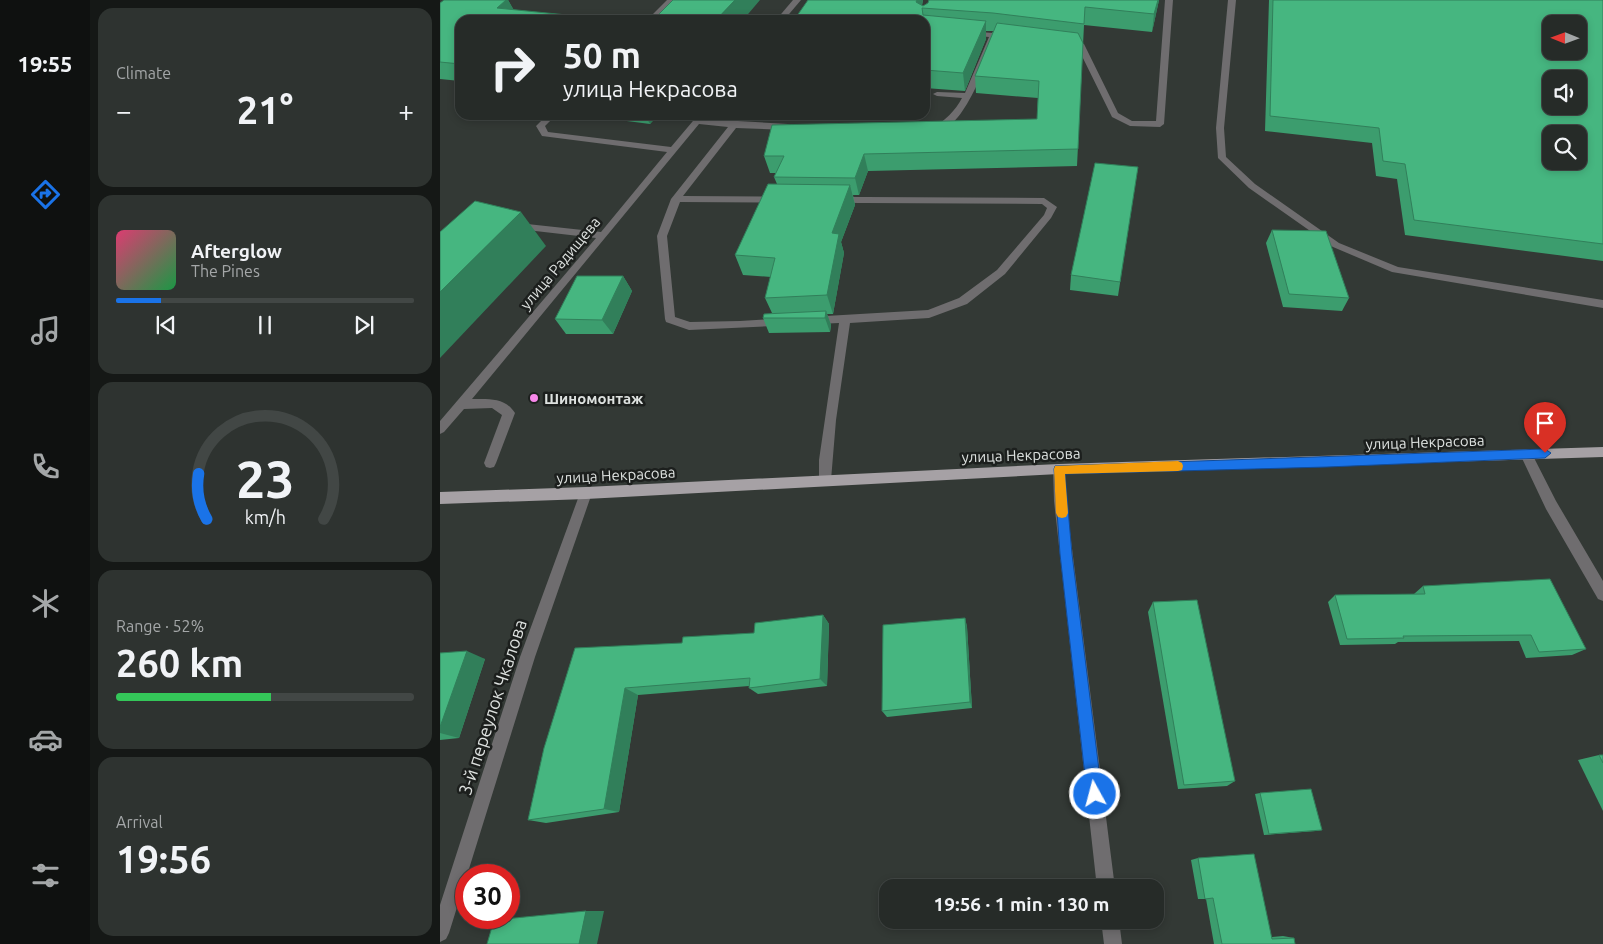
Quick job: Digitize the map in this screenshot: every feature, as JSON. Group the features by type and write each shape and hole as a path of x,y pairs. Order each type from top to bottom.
{"main road":[{"name":"улица Некрасова","path":"440,498 586,493 1059,469 1603,452"}],"street":[{"path":"656,15 671,0"},
{"path":"784,15 797,0"},
{"path":"1061,43 1080,46 1116,115 1130,123 1160,124 1169,0"},
{"path":"1232,0 1220,128 1222,158 1252,186 1336,245 1396,270 1603,304"},
{"path":"964,33 1003,37"},
{"path":"927,132 944,126 969,96 993,36"},
{"path":"936,94 969,96"},
{"path":"547,120 540,126 545,134 672,150"},
{"name":"улица Радищева","path":"440,429 603,236 697,120"},
{"path":"709,120 734,125 794,128"},
{"path":"676,198 1044,201 1052,207 1048,216 1001,272 963,301 929,314 845,320 689,326 670,319 662,236 676,198 734,125"},
{"path":"504,224 603,236"},
{"path":"825,480 825,452 842,354 845,320"},
{"path":"461,404 494,403 509,413 490,463"},
{"path":"1526,454 1551,505 1603,594"},
{"path":"1059,469 1060,501 1105,879"},
{"name":"3-й переулок Чкалова","path":"440,933 540,619 586,493"},
{"path":"1111,929 1113,944"}],"building":[{"path":"444,0 506,0 497,8 567,15 455,15 455,64 440,62 440,3"},
{"path":"673,0 735,0 721,15 658,15"},
{"path":"808,0 917,0 916,2 923,6 929,0 1158,0 1154,14 1085,7 1084,24 993,13 922,8 923,15 798,15"},
{"path":"1273,0 1603,0 1603,244 1414,220 1405,164 1383,161 1379,128 1270,116"},
{"path":"930,16 986,21 963,73 930,70"},
{"path":"997,23 1078,33 1083,43 1078,149 864,154 855,178 774,177 784,156 764,156 772,125 1037,119 1039,81 975,76"},
{"path":"1095,163 1138,167 1120,282 1071,275"},
{"path":"768,184 850,185 832,233 839,234 827,295 765,298 775,258 735,255"},
{"path":"475,201 521,212 440,292 440,232"},
{"path":"1272,230 1326,231 1349,298 1289,294"},
{"path":"577,276 623,276 602,320 555,319"},
{"path":"826,311 825,318 763,318 764,314"},
{"path":"1550,579 1586,649 1539,652 1531,635 1403,636 1404,638 1347,639 1335,595 1425,594 1423,586"},
{"path":"1197,600 1235,781 1184,785 1153,602"},
{"path":"823,615 820,679 749,688 750,678 625,688 604,809 528,820 544,748 575,648 682,643 683,637 754,633 755,623"},
{"path":"965,618 970,702 882,711 883,625"},
{"path":"467,651 440,727 440,653"},
{"path":"1599,755 1603,755 1603,763"},
{"path":"1311,789 1322,830 1269,834 1260,793"},
{"path":"1254,854 1272,939 1294,938 1295,944 1222,944 1213,898 1205,899 1198,858"},
{"path":"586,911 579,944 487,944 491,929 520,929 520,917"}],"slow traffic":[{"path":"1062,513 1059,469 1178,466"}],"place":[{"name":"Шиномонтаж","path":"534,398"}],"route":[{"path":"1095,794 1060,501 1059,469 1327,462 1545,453"}]}
